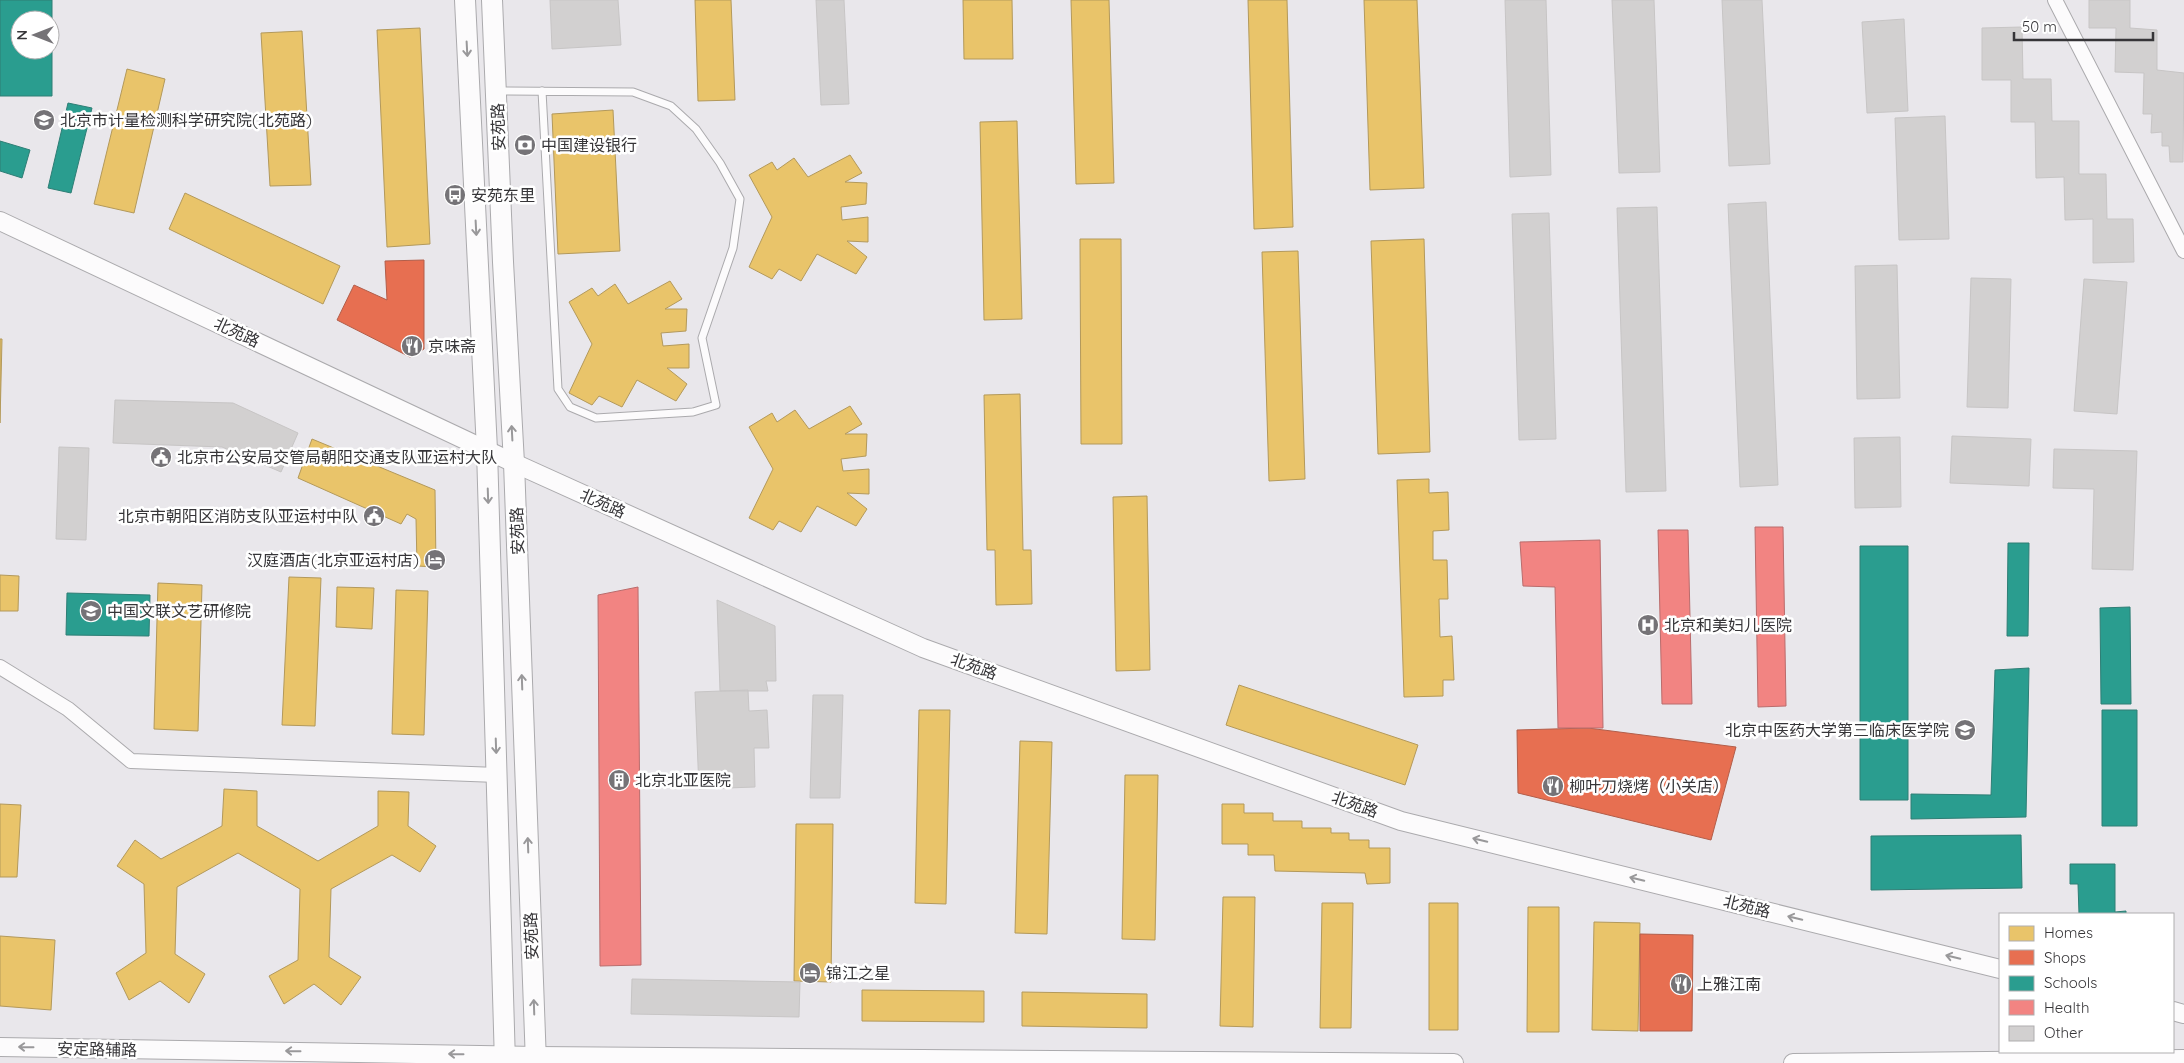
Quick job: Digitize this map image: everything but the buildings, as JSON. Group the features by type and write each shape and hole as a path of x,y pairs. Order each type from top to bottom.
{"main road":[{"name":"安苑路","path":"465,0 487,450 505,1059"},
{"name":"安苑路","path":"492,0 514,463 536,1059"}],"street":[{"path":"2055,0 2184,251"},
{"name":"北苑路","path":"0,221 514,463 923,648 1402,821 1999,969"},
{"path":"0,667 68,709 131,761 496,775"},
{"name":"安定路辅路","path":"0,1047 505,1059 1454,1063"},
{"path":"1793,1063 2184,1059"}],"lane":[{"path":"496,91 542,91 633,92 670,106 696,129 720,163 740,199 733,248 702,338 716,405 693,412 596,418 570,407 558,389 542,91"}],"place":[{"name":"北京市计量检测科学研究院(北苑路)","path":"44,120"},
{"name":"中国建设银行","path":"525,145"},
{"name":"安苑东里","path":"455,195"},
{"name":"京味斋","path":"412,346"},
{"name":"北京市公安局交管局朝阳交通支队亚运村大队","path":"161,457"},
{"name":"北京市朝阳区消防支队亚运村中队","path":"374,516"},
{"name":"汉庭酒店(北京亚运村店)","path":"435,560"},
{"name":"中国文联文艺研修院","path":"91,611"},
{"name":"北京和美妇儿医院","path":"1648,625"},
{"name":"北京中医药大学第三临床医学院","path":"1965,730"},
{"name":"北京北亚医院","path":"619,780"},
{"name":"柳叶刀烧烤（小关店）","path":"1553,786"},
{"name":"锦江之星","path":"810,973"},
{"name":"上雅江南","path":"1681,984"}]}
